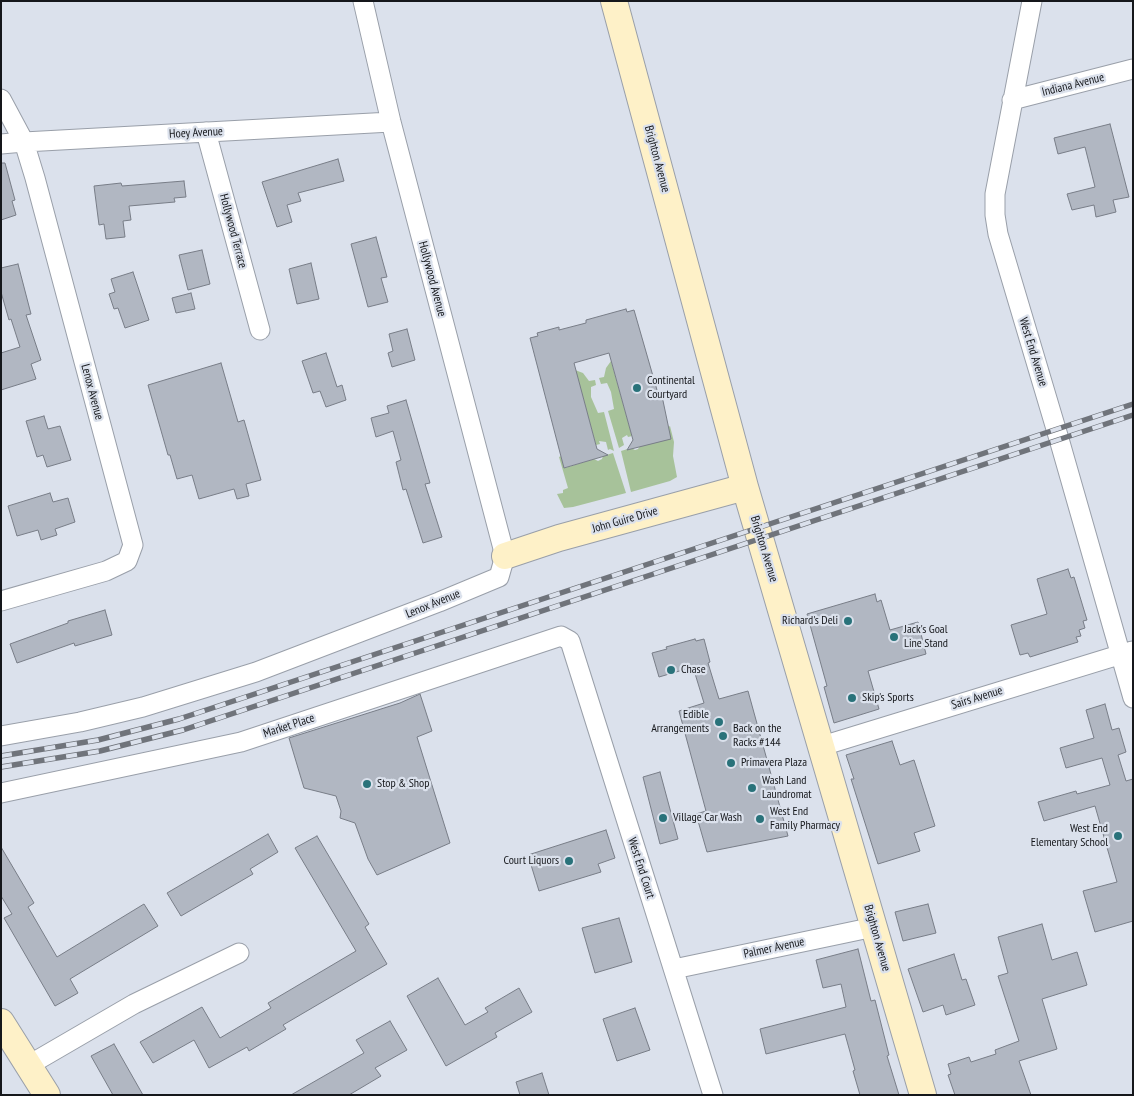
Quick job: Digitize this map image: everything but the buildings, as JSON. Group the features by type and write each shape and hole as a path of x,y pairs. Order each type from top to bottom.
{"street":[{"name":"Hollywood Avenue","path":"363,1 391,122 505,556"},
{"name":"Brighton Avenue","path":"614,1 745,487 923,1095"},
{"name":"West End Avenue","path":"1032,1 995,194 994,215 1059,439 1127,653 1133,698"},
{"name":"Indiana Avenue","path":"1012,100 1133,70"},
{"name":"Lenox Avenue","path":"1,99 24,142 133,545 127,561 106,571 1,601"},
{"name":"Hoey Avenue","path":"1,144 391,122"},
{"name":"Hollywood Terrace","path":"206,132 260,330"},
{"name":"John Guire Drive","path":"505,556 559,538 745,487"},
{"name":"Lenox Avenue","path":"1,736 80,722 143,707 256,672 498,577 505,556"},
{"name":"Market Place","path":"1,793 241,742 561,636 570,641"},
{"name":"West End Court","path":"570,641 713,1095"},
{"name":"Sairs Avenue","path":"822,746 1127,653"},
{"name":"Palmer Avenue","path":"674,969 874,927"},
{"path":"29,1065 134,1004 239,953"},
{"path":"1,1022 47,1095"}],"green space":[{"path":"611,361 632,436 628,437 627,435 622,438 624,445 619,448 608,411 614,409 611,392 607,383 601,384 599,378 604,377 606,368"},
{"path":"575,370 583,373 589,381 595,380 596,385 591,387 591,397 598,413 604,412 614,451 608,450 606,442 599,441 600,444 596,445"},
{"path":"670,426 674,442 673,456 677,477 670,481 631,492 621,451 631,448 638,449"},
{"path":"613,453 626,493 564,508 557,494 563,493 563,490 568,488 559,457 561,456 565,468 594,459 598,461 603,456"}],"railway":[{"path":"1,756 98,740 179,719 1133,404"},
{"path":"1,767 100,751 183,730 1133,415"}],"place":[{"name":"Continental Courtyard","path":"637,388"},
{"name":"Richard's Deli","path":"848,621"},
{"name":"Jack's Goal Line Stand","path":"894,637"},
{"name":"Chase","path":"671,670"},
{"name":"Skip's Sports","path":"852,698"},
{"name":"Edible Arrangements","path":"719,722"},
{"name":"Back on the Racks #144","path":"723,736"},
{"name":"Primavera Plaza","path":"731,763"},
{"name":"Stop & Shop","path":"367,784"},
{"name":"Wash Land Laundromat","path":"752,788"},
{"name":"Village Car Wash","path":"663,818"},
{"name":"West End Family Pharmacy","path":"760,819"},
{"name":"West End Elementary School","path":"1118,836"},
{"name":"Court Liquors","path":"569,861"}]}
